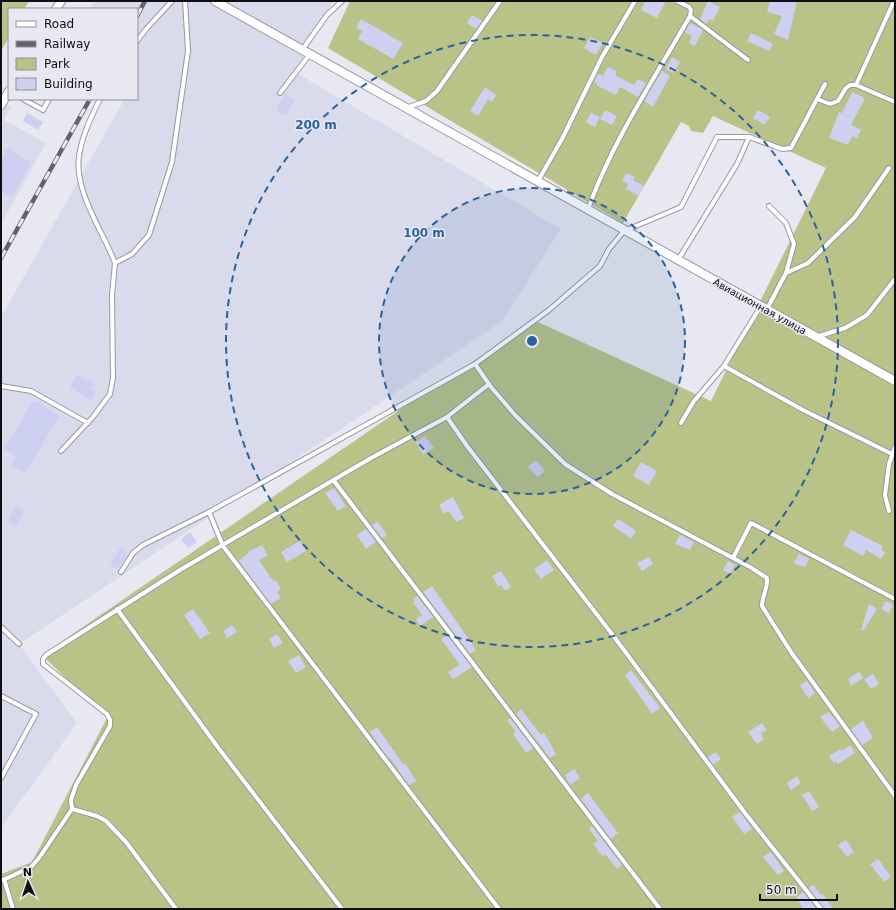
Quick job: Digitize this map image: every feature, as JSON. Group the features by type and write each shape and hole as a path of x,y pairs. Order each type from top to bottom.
{"street":[{"name":"Авиационная улица","path":"215,1 588,209 624,231 895,381"},
{"path":"1,105 8,93"}],"lane":[{"path":"138,40 172,1"},
{"path":"115,263 132,254 149,236 172,162 188,51 186,1"},
{"path":"280,93 327,15 342,1"},
{"path":"406,108 426,101 441,86 500,1"},
{"path":"538,181 562,139 602,57 635,1"},
{"path":"588,209 604,166 627,122 690,16 691,10 689,7 677,1"},
{"path":"856,85 894,1"},
{"path":"690,16 748,60"},
{"path":"121,572 133,553 143,545 209,512 475,364 549,310 600,266 609,249 624,231 681,208 717,137 748,137 782,149 791,148 825,84"},
{"path":"817,99 830,104 838,101 846,88 850,85 856,85 895,102"},
{"path":"25,100 43,110 48,100"},
{"path":"61,452 88,423 110,394 113,378 112,296 115,263 107,242 92,213 78,170 83,138 100,100"},
{"path":"678,260 737,164 748,137"},
{"path":"786,274 808,263 855,217 889,168"},
{"path":"681,423 694,400 724,366 786,274 794,244 786,223 769,206"},
{"path":"816,337 845,328 867,315 895,278"},
{"path":"475,364 489,384 515,415 565,464 612,494 733,558 767,578 767,585 762,599 762,606 791,652 895,796"},
{"path":"724,366 802,410 892,454"},
{"path":"13,909 2,880 31,867 39,858 72,809 71,800 76,785 110,726 110,720 107,714 43,664 43,659 117,609 222,546 371,458 447,417 489,384"},
{"path":"1,386 31,391 88,423"},
{"path":"447,417 472,453 616,638 745,813 821,909"},
{"path":"888,510 884,495 892,454 895,447"},
{"path":"334,480 660,909"},
{"path":"209,512 222,546 499,909"},
{"path":"733,558 751,523 895,599"},
{"path":"117,609 217,746 342,909"},
{"path":"1,627 19,644"},
{"path":"1,696 36,714 1,778"},
{"path":"72,809 106,821 126,842 176,909"}],"shaded area":[{"path":"95,1 333,1 295,72 561,229 501,322 19,644 77,723 1,828 1,317 123,102 122,100 138,100 138,8 91,8"},
{"path":"1,102 11,106 4,120 46,143 1,224"}],"green space":[{"path":"1,1 29,1 25,8 8,8 8,39 1,51"},
{"path":"350,1 895,1 895,909 1,909 1,874 32,862 107,718 42,655 439,383 538,322 711,401 826,168 713,116 703,133 691,131 689,126 681,122 623,223 328,48"}],"building":[{"path":"645,1 666,1 657,18 641,10"},
{"path":"708,1 720,7 713,21 709,19 706,24 700,19"},
{"path":"770,1 797,1 788,40 774,34 782,16 767,12"},
{"path":"472,15 482,21 476,29 467,23"},
{"path":"361,19 403,43 393,59 358,39 362,31 356,28"},
{"path":"690,23 703,30 695,46 689,43 692,36 685,32"},
{"path":"751,33 773,44 769,51 747,41"},
{"path":"590,37 603,43 596,55 584,48"},
{"path":"672,57 680,62 674,73 666,69"},
{"path":"608,67 617,71 615,75 634,85 638,79 646,83 638,97 620,87 616,95 596,85 597,83 594,82 598,74 603,76"},
{"path":"662,71 670,76 653,107 644,101"},
{"path":"485,87 496,95 492,102 488,99 478,116 470,111"},
{"path":"852,92 865,98 851,125 861,130 857,138 852,136 848,145 829,138 839,112 842,113"},
{"path":"285,94 295,100 286,116 275,110"},
{"path":"605,110 617,116 612,125 600,119"},
{"path":"758,110 770,117 765,125 753,118"},
{"path":"27,113 43,122 38,130 23,121"},
{"path":"591,113 600,117 595,127 586,122"},
{"path":"7,149 31,162 12,197 1,191 1,159"},
{"path":"626,173 635,177 633,180 644,186 639,196 626,189 628,184 622,181"},
{"path":"77,375 94,384 91,389 96,391 91,400 70,388"},
{"path":"34,400 60,416 25,473 11,465 16,456 4,448"},
{"path":"425,436 434,448 423,454 416,442"},
{"path":"535,460 545,470 538,477 528,467"},
{"path":"641,462 657,471 649,485 633,476"},
{"path":"334,488 346,506 338,511 325,493"},
{"path":"453,497 464,518 456,522 449,511 444,514 439,505"},
{"path":"16,507 24,511 16,525 8,521"},
{"path":"618,519 636,531 631,539 613,526"},
{"path":"377,521 387,535 382,538 372,525"},
{"path":"366,529 376,542 366,549 357,535"},
{"path":"851,530 883,546 881,550 885,552 881,559 866,550 863,556 843,545"},
{"path":"190,532 197,542 188,548 181,539"},
{"path":"680,535 694,542 690,550 675,544"},
{"path":"300,541 306,551 287,562 281,552"},
{"path":"262,545 268,555 259,560 274,582 276,580 281,589 277,592 281,598 271,604 239,561 250,551"},
{"path":"120,548 128,553 118,569 110,564"},
{"path":"799,554 809,559 805,567 794,563"},
{"path":"649,557 653,564 642,571 637,563"},
{"path":"547,560 554,570 541,579 534,569"},
{"path":"728,561 735,565 730,574 723,570"},
{"path":"501,571 511,587 505,591 501,585 498,586 492,576"},
{"path":"432,586 476,650 470,654 423,592"},
{"path":"417,596 433,617 420,626 416,619 422,615 413,602 415,601 413,599"},
{"path":"886,601 893,605 889,613 881,609"},
{"path":"869,604 877,609 863,631 861,630"},
{"path":"193,609 210,633 200,639 184,615"},
{"path":"232,625 237,632 227,638 223,631"},
{"path":"277,634 283,643 274,648 269,639"},
{"path":"447,635 472,667 453,679 448,672 460,665 441,639"},
{"path":"299,655 306,667 296,673 288,661"},
{"path":"631,670 660,708 652,714 625,675"},
{"path":"859,672 863,678 851,686 848,679"},
{"path":"873,674 879,684 871,689 864,679"},
{"path":"807,681 815,693 808,698 800,685"},
{"path":"521,709 541,735 544,732 556,754 550,758 516,714"},
{"path":"829,712 840,726 832,732 820,717"},
{"path":"510,718 533,748 526,753 513,734 516,732 507,720"},
{"path":"863,721 873,738 862,745 851,729"},
{"path":"762,723 767,730 761,733 764,739 757,744 748,732"},
{"path":"377,727 403,764 405,763 416,781 409,785 390,758 389,759 370,732"},
{"path":"850,745 855,753 838,764 836,761 834,763 829,756 840,749 842,751"},
{"path":"716,752 721,759 713,765 708,757"},
{"path":"574,769 580,778 570,785 565,775"},
{"path":"797,776 801,783 791,790 787,783"},
{"path":"809,791 819,807 812,811 802,795"},
{"path":"588,793 618,833 611,839 581,799"},
{"path":"740,812 752,829 744,834 732,817"},
{"path":"592,826 622,865 617,869 605,854 602,856 593,844 598,841 589,829"},
{"path":"846,840 854,852 847,857 838,845"},
{"path":"771,852 784,871 778,875 763,857"},
{"path":"878,859 891,877 884,882 870,864"},
{"path":"813,885 821,895 823,894 833,909 824,909 809,888"},
{"path":"803,892 817,909 803,909 797,897"}],"railway":[{"path":"138,14 145,1"},
{"path":"1,258 89,100"}]}
